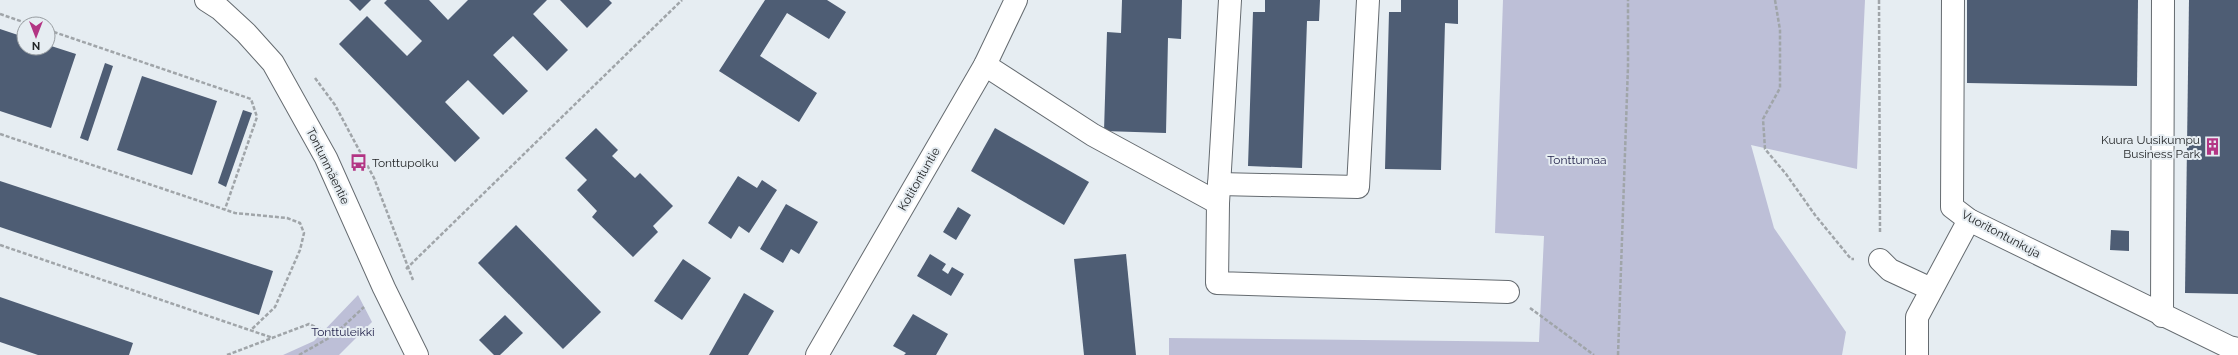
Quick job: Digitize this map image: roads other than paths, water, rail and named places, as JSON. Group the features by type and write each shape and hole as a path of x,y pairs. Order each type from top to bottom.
{"street":[{"name":"Tontunmäentie","path":"206,0 220,9 246,33 272,63 326,158 384,288 417,355"},
{"name":"Kotitontuntie","path":"817,355 985,65 1016,0"},
{"path":"1230,0 1218,194 1217,283 1508,292"},
{"path":"985,65 1093,136 1218,194 1358,187 1368,0"},
{"name":"Vuoritontunkuja","path":"1953,0 1952,207 1970,220 2162,316 2229,347 2238,349"},
{"path":"2162,316 2163,0"},
{"path":"1917,355 1917,317 1970,220"},
{"path":"1880,260 1890,270 1931,289"}],"place":[{"name":"Kuura Uusikumpu Business Park","path":"2213,147"},
{"name":"Tonttupolku","path":"359,163"}],"park label":[{"name":"Tonttumaa","path":"1577,160"},
{"name":"Tonttuleikki","path":"343,332"}]}
